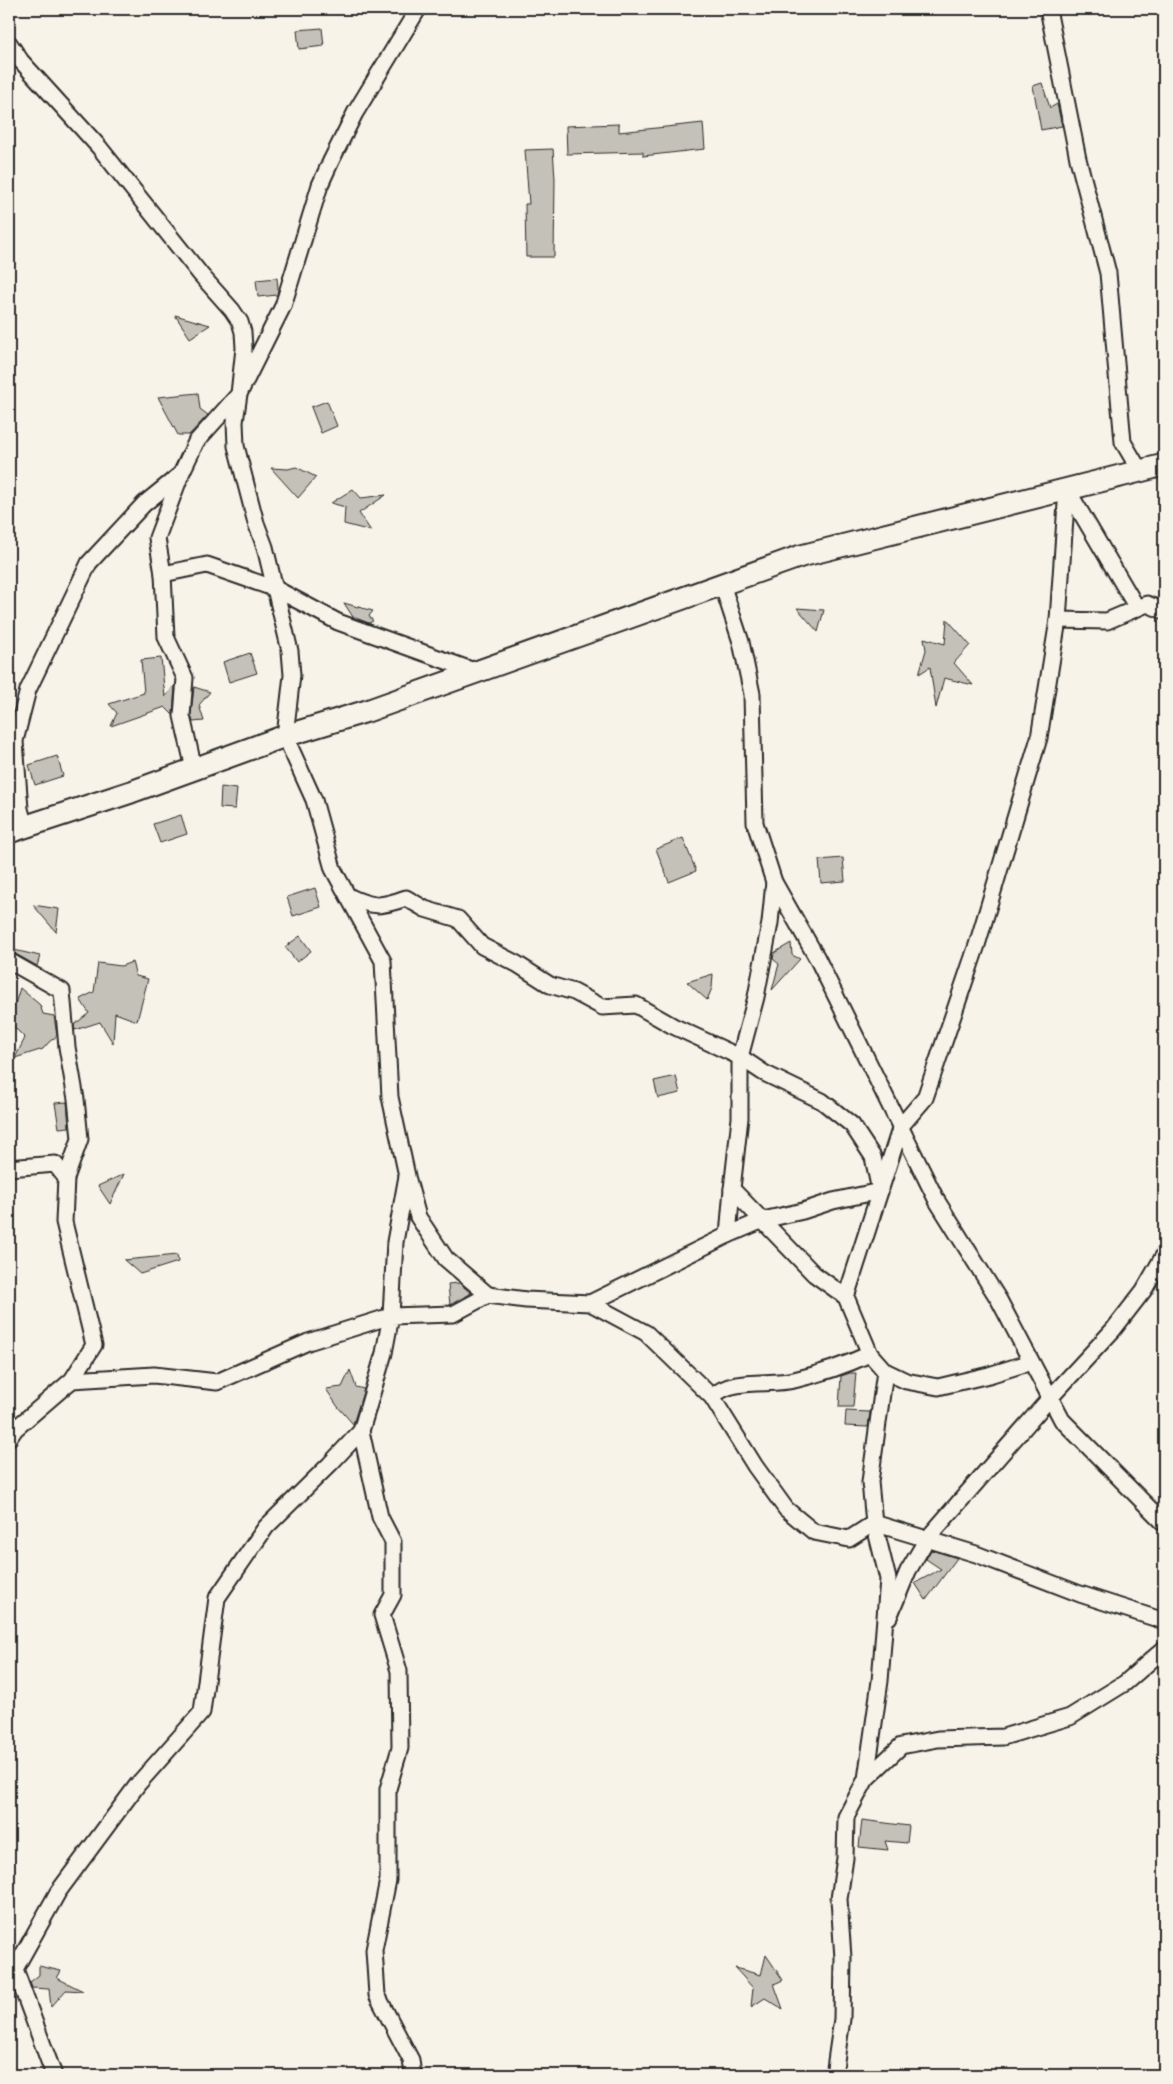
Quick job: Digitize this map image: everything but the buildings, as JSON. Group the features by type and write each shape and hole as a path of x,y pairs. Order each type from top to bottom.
{"main road":[{"path":"17,829 285,736 367,711 801,556 1164,465"}],"street":[{"path":"194,769 182,716 185,678 166,637 163,574 157,538 181,474 196,442 239,394 283,306 320,185 330,161 355,113 418,9"},
{"path":"1048,9 1078,160 1108,273 1123,442 1140,472"},
{"path":"9,43 22,61 99,147 201,276 232,310 244,332 244,348 235,422 236,446 256,523 265,547 290,651 291,664 285,736 314,800 333,869 382,960 390,1097 418,1217 446,1259 488,1295 526,1300 590,1303 646,1333 712,1397 755,1466 786,1509 814,1532 848,1539 874,1523 976,1554 1080,1594 1164,1621"},
{"path":"17,829 20,809 15,741 28,690 89,563 144,504 181,474"},
{"path":"1067,489 1137,608"},
{"path":"846,1297 901,1126 925,1098 976,945 1038,738 1058,620 1067,489"},
{"path":"163,574 207,565 276,589 338,622 477,672"},
{"path":"722,584 741,642 752,694 755,823 774,882 816,958 938,1201 999,1300 1062,1420 1164,1523"},
{"path":"1058,620 1106,621 1147,604 1164,611"},
{"path":"728,1235 740,1118 740,1057 756,997 770,923 774,882"},
{"path":"348,896 360,902 383,906 406,898 425,909 458,919 482,946 517,964 550,985 574,992 602,1006 636,1005 674,1026 740,1057 764,1073 822,1101 852,1125 873,1157 880,1191"},
{"path":"9,961 62,991 67,1047 76,1099 80,1139 66,1178 64,1222 94,1345 72,1380 15,1429 9,1438"},
{"path":"9,1168 55,1164 66,1178"},
{"path":"54,2075 12,1964 58,1892 138,1784 202,1712 217,1598 266,1527 361,1431 384,1353 391,1316 395,1242 407,1176"},
{"path":"732,1189 814,1274 846,1297 870,1354 884,1371 906,1381 938,1387 989,1375 1031,1362"},
{"path":"590,1303 728,1235 763,1220 804,1211 833,1201 880,1191"},
{"path":"884,1630 908,1570 927,1539 1050,1398 1113,1330 1144,1290 1164,1255"},
{"path":"72,1380 154,1375 217,1382 308,1342 391,1316 453,1314 488,1295"},
{"path":"712,1397 716,1392 743,1383 792,1380 836,1367 870,1354"},
{"path":"866,1779 880,1681 888,1579 874,1523 870,1482 884,1371"},
{"path":"361,1431 380,1517 393,1542 393,1595 382,1615 399,1671 400,1748 388,1790 388,1880 374,1950 377,1995 411,2060 413,2075"},
{"path":"834,2075 842,2019 844,1958 839,1899 845,1858 846,1817 866,1779 901,1746 938,1739 1003,1737 1070,1717 1125,1683 1164,1649"}]}
